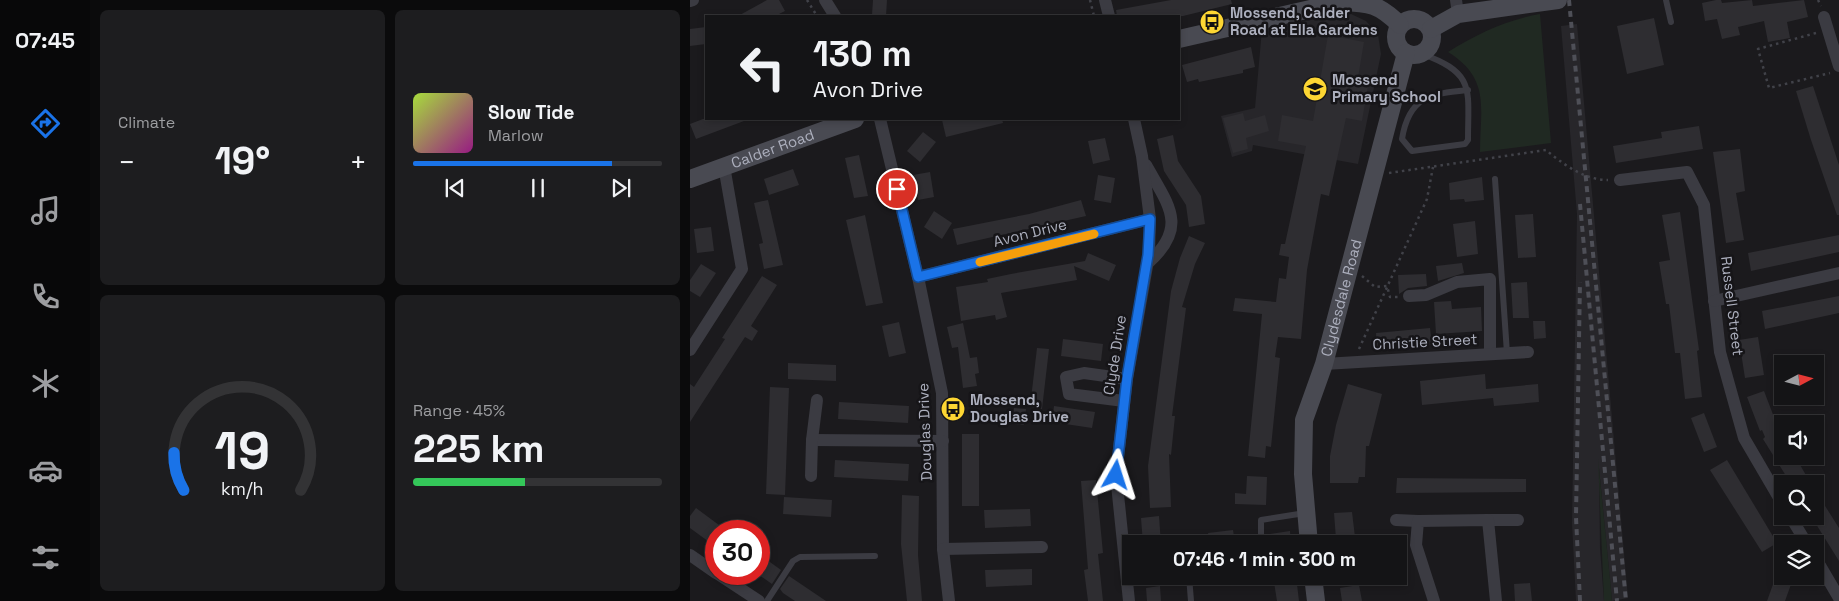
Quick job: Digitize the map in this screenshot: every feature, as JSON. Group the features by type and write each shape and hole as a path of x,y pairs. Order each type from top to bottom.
{"main road":[{"path":"1414,53 1396,40 1400,25 1405,21 1417,18 1428,24 1431,29 1457,7 1558,0"},
{"path":"1180,39 1304,5 1340,2 1361,3 1384,9 1400,25"},
{"name":"Clydesdale Road","path":"1308,535 1303,474 1304,420 1324,364 1375,175 1414,53 1432,40 1431,29"},
{"name":"Calder Road","path":"690,179 852,120"},
{"path":"1314,585 1316,601"}],"street":[{"path":"1105,0 1109,15"},
{"path":"1824,17 1839,66"},
{"name":"Douglas Drive","path":"880,120 918,277 942,393 943,549 949,601"},
{"name":"Clyde Drive","path":"1124,535 1116,475 1127,378 1147,264 1150,219 1142,156 1134,120"},
{"name":"Clyde Drive","path":"1142,156 1168,206 1173,221 1170,237 1163,250 1147,264"},
{"path":"690,350 742,270 724,166"},
{"name":"Russell Street","path":"1620,180 1687,172 1704,205 1720,352 1744,438 1774,489"},
{"name":"Avon Drive","path":"918,277 1150,219"},
{"path":"1714,301 1839,274"},
{"path":"1409,296 1426,295 1458,282 1490,279 1490,354"},
{"name":"Christie Street","path":"1324,364 1528,352"},
{"path":"1124,400 1069,394 1066,376 1084,373 1127,378"},
{"path":"810,476 817,400"},
{"path":"812,440 943,440"},
{"path":"1396,520 1518,520"},
{"path":"1488,520 1496,601"},
{"path":"1418,521 1416,545 1434,601"},
{"path":"943,549 1042,547"},
{"path":"690,556 705,565"},
{"path":"1824,572 1839,598"},
{"path":"735,585 759,601"},
{"name":"Clyde Drive","path":"1128,601 1129,585"}],"lane":[{"path":"1666,0 1671,22"},
{"path":"1414,53 1452,67 1462,76 1468,90 1468,140 1465,144 1420,152 1412,151 1406,147 1402,139 1404,126 1416,106 1424,98 1440,93 1468,90"},
{"path":"1494,179 1507,353"},
{"path":"1261,535 1261,520 1306,513"},
{"path":"766,601 794,561 800,558 875,556"},
{"path":"1190,585 1191,601"}],"path":[{"path":"807,0 816,15"},
{"path":"1090,0 1094,15"},
{"path":"1828,30 1758,48 1769,88 1839,70"},
{"path":"1375,175 1546,150 1565,165 1597,180 1620,180"},
{"path":"1354,362 1427,199 1433,166"},
{"path":"1351,264 1376,287 1387,286"},
{"path":"1387,286 1390,297 1409,296"}],"shaded area":[{"name":"Mossend Primary School","path":"1351,14 1366,21 1378,35 1381,54 1358,164 1253,145 1252,151 1232,157 1221,116 1255,108 1262,29 1336,15"},
{"path":"1540,14 1551,143 1480,152 1481,108 1477,84 1462,62 1448,52 1492,28"},
{"path":"1577,24 1628,598 1612,601 1599,468 1600,548 1604,601 1576,601 1572,523 1577,214 1561,26"},
{"path":"1598,459 1611,589 1612,601 1604,601"}],"building":[{"path":"767,0 779,0 785,11 777,15 740,15"},
{"path":"873,0 887,0 886,15 872,15"},
{"path":"1171,0 1231,0 1232,4 1183,16 1117,15 1116,10"},
{"path":"1721,0 1722,3 1752,0 1753,6 1804,0 1808,17 1787,22 1790,38 1768,42 1764,21 1738,27 1740,35 1722,39 1717,19 1705,21 1702,3"},
{"path":"1654,18 1664,65 1627,74 1617,26"},
{"path":"705,27 705,44 690,46 690,29"},
{"path":"1328,35 1364,42 1358,78 1369,80 1362,121 1346,118 1329,196 1321,194 1307,270 1301,339 1278,337 1275,357 1280,358 1271,447 1266,446 1265,458 1248,456 1262,314 1233,311 1235,298 1276,302 1279,278 1286,279 1289,257 1279,255 1281,244 1285,244 1306,146 1278,141 1282,115 1313,121"},
{"path":"1251,47 1255,67 1243,70 1243,73 1199,82 1198,79 1187,82 1182,65"},
{"path":"1813,86 1839,165 1839,215 1837,215 1796,91"},
{"path":"1243,113 1245,121 1265,115 1269,131 1246,138 1248,149 1233,153 1223,118"},
{"path":"703,119 744,120 696,139 690,124"},
{"path":"942,120 1002,120 1003,123 946,137"},
{"path":"1699,126 1703,149 1616,163 1613,146 1662,138 1661,132"},
{"path":"923,132 936,142 920,162 907,151"},
{"path":"1173,135 1178,161 1201,196 1205,224 1189,227 1186,205 1164,171 1157,139"},
{"path":"1105,138 1110,160 1093,164 1088,141"},
{"path":"1740,149 1745,191 1736,193 1744,240 1726,243 1713,152"},
{"path":"859,155 868,196 854,198 845,158"},
{"path":"793,169 799,185 769,195 764,179"},
{"path":"930,172 934,197 918,200 913,175"},
{"path":"1098,175 1115,178 1111,203 1094,200"},
{"path":"1482,177 1484,200 1465,202 1464,199 1450,200 1449,183"},
{"path":"768,200 783,265 764,269 759,244 763,243 754,203"},
{"path":"1081,200 1086,216 957,245 953,229 1029,214"},
{"path":"934,211 952,223 942,239 924,227"},
{"path":"1680,212 1699,350 1697,351 1702,397 1685,399 1680,353 1675,353 1669,304 1666,304 1659,262 1670,260 1662,215"},
{"path":"1533,214 1536,257 1518,258 1515,215"},
{"path":"865,215 883,303 866,306 846,220"},
{"path":"1475,221 1478,254 1457,257 1453,224"},
{"path":"711,227 714,251 697,253 694,229"},
{"path":"1839,235 1839,252 1751,271 1748,253"},
{"path":"1189,236 1205,243 1195,264 1182,307 1186,308 1172,416 1175,416 1171,455 1169,454 1171,507 1150,508 1148,466 1171,291 1180,258"},
{"path":"1088,253 1116,265 1109,281 1074,266 1077,280 1001,293 1007,317 996,320 995,315 961,321 956,287 988,282 987,279 1011,274 1085,261"},
{"path":"1462,263 1464,273 1438,281 1436,266"},
{"path":"701,264 716,273 700,297 690,291 690,280"},
{"path":"1426,274 1427,286 1408,288 1399,294 1398,275"},
{"path":"762,276 777,285 751,326 758,331 752,341 745,337 690,422 690,384 694,387 725,339 722,338"},
{"path":"1527,282 1529,318 1513,318 1511,283"},
{"path":"1839,296 1839,313 1765,329 1762,311"},
{"path":"1451,301 1452,309 1481,307 1482,331 1436,334 1434,302"},
{"path":"1533,321 1545,321 1546,338 1534,339"},
{"path":"899,322 906,353 889,357 882,326"},
{"path":"963,323 970,358 977,357 979,373 975,374 977,386 963,388 958,347 952,348 947,327"},
{"path":"1430,328 1432,345 1377,349 1376,333"},
{"path":"1758,337 1764,375 1745,378 1739,340"},
{"path":"1063,339 1103,344 1101,361 1061,356"},
{"path":"1037,348 1049,349 1042,409 1030,407"},
{"path":"788,363 836,365 836,381 788,379"},
{"path":"1485,374 1486,389 1538,384 1539,402 1494,406 1493,398 1422,405 1420,381"},
{"path":"1348,384 1382,394 1369,446 1366,446 1365,477 1359,477 1358,483 1330,483 1330,456 1336,425"},
{"path":"770,387 789,388 785,495 766,494"},
{"path":"1764,391 1774,417 1774,457 1763,439 1765,437 1762,430 1760,431 1747,397"},
{"path":"839,402 909,406 908,423 838,419"},
{"path":"1054,406 1095,412 1092,428 1052,422"},
{"path":"1014,408 1026,409 1024,425 1012,424"},
{"path":"1704,413 1717,447 1704,452 1691,418"},
{"path":"962,434 979,434 979,506 962,506"},
{"path":"835,460 909,464 908,481 834,477"},
{"path":"1727,460 1774,538 1774,545 1762,552 1710,470"},
{"path":"1779,465 1800,465 1806,475 1785,475"},
{"path":"1247,476 1267,477 1266,505 1235,504 1235,493 1246,494"},
{"path":"1397,478 1526,479 1526,492 1396,493"},
{"path":"1096,480 1103,553 1098,554 1103,601 1088,601 1084,570 1088,569 1081,481"},
{"path":"902,495 919,496 918,555 922,601 907,601 901,544"},
{"path":"784,497 832,500 831,517 783,514"},
{"path":"1824,504 1839,528 1839,561 1817,525 1824,525"},
{"path":"696,508 712,520 705,520 705,539 690,528 690,516"},
{"path":"1030,509 1031,526 985,528 984,510"},
{"path":"1352,512 1355,535 1336,535 1334,513"},
{"path":"1159,516 1160,535 1142,535 1141,518"},
{"path":"1233,530 1234,535 1208,535 1208,533"},
{"path":"1290,531 1290,535 1270,535"},
{"path":"770,562 781,570 772,584 770,583"},
{"path":"1032,569 1032,585 986,587 985,570"},
{"path":"789,576 826,601 795,601 783,593 780,589"},
{"path":"1774,582 1774,585 1791,585 1785,601 1767,601"},
{"path":"1530,583 1532,601 1515,601 1514,584"},
{"path":"1274,585 1297,585 1299,601 1277,601"},
{"path":"1359,585 1362,601 1342,601 1340,588"},
{"path":"1160,586 1161,601 1147,601 1146,588"}],"railway":[{"path":"1569,0 1626,601"},
{"path":"1580,204 1617,601"},
{"path":"1580,282 1576,517 1580,601"}],"slow traffic":[{"path":"980,262 1094,234"}],"place":[{"name":"Mossend, Calder Road at Ella Gardens","path":"1212,22"},
{"name":"Mossend Primary School","path":"1315,89"},
{"name":"Mossend, Douglas Drive","path":"953,409"}],"route":[{"path":"897,189 918,277 1150,219 1148,255 1127,378 1116,475"}]}
